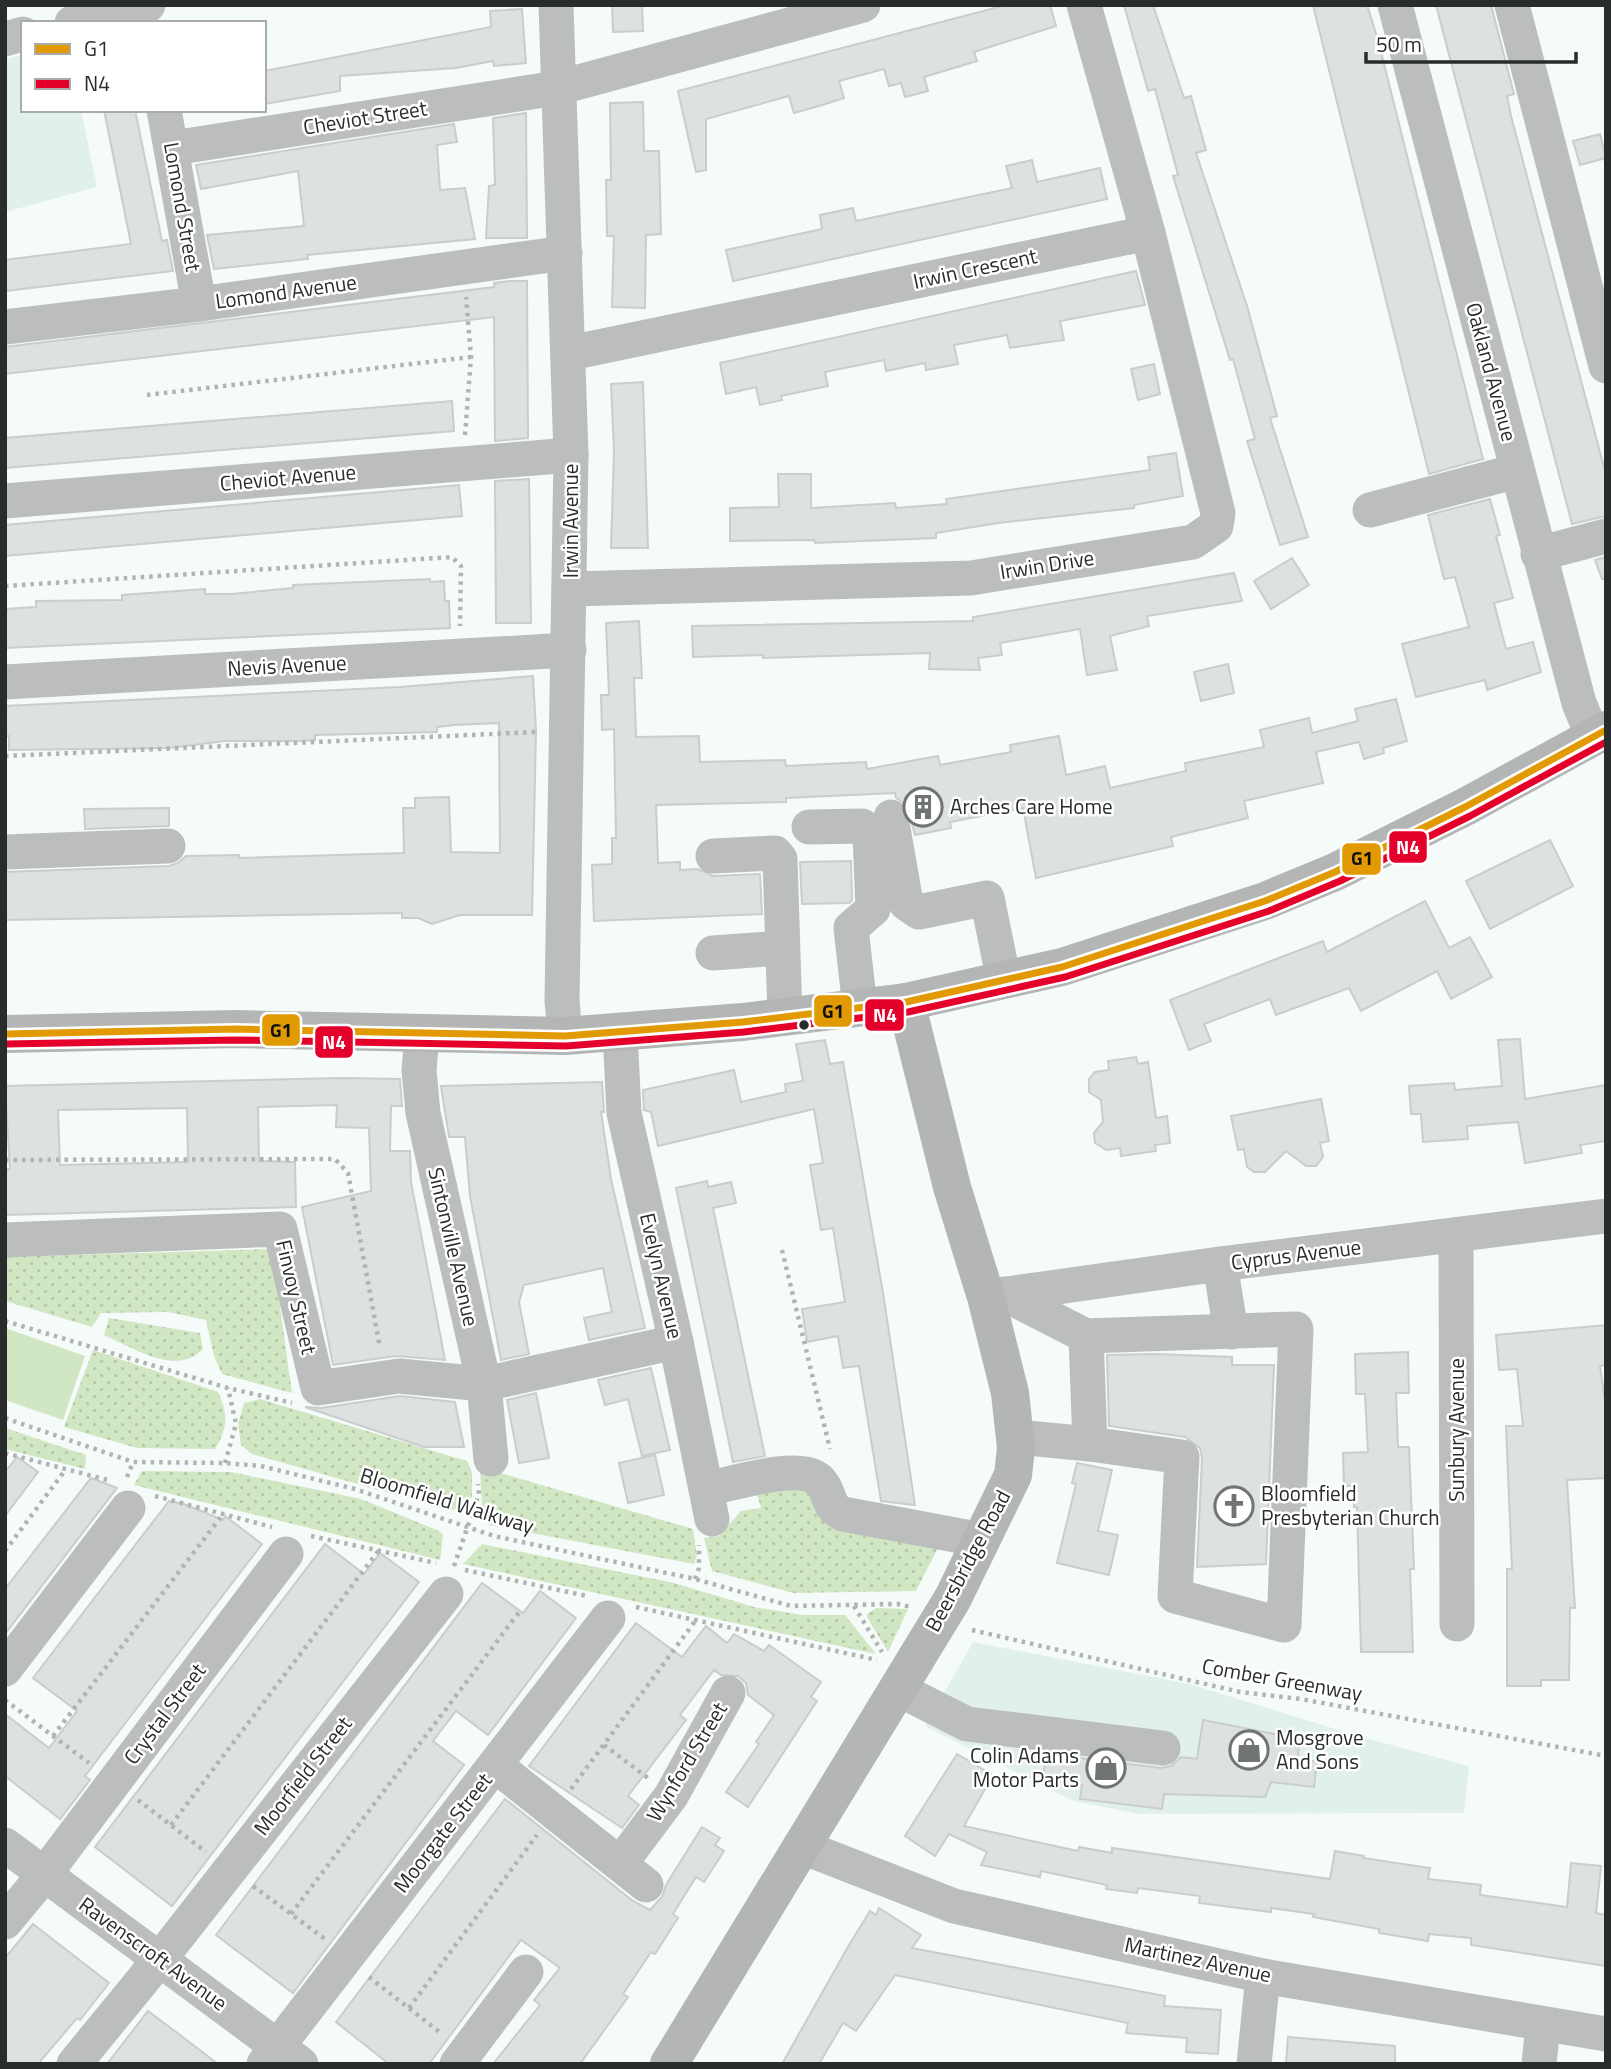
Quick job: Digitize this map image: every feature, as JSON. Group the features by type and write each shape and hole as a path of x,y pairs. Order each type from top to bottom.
{"main road":[{"path":"5,1034 236,1029 565,1036 785,1017 906,1002 1003,981 1208,922 1288,891 1465,807 1599,734"},
{"name":"Beersbridge Road","path":"670,2064 800,1846 893,1676 953,1598 1013,1475 1016,1437 995,1295 952,1187 906,1002"}],"street":[{"name":"Irwin Avenue","path":"556,5 557,88 570,353 571,455 571,589 562,1000 565,1036"},
{"path":"557,88 863,5"},
{"path":"1084,5 1148,233"},
{"name":"Oakland Avenue","path":"1395,5 1581,713 1599,734"},
{"path":"1512,5 1606,366"},
{"path":"85,21 144,12"},
{"name":"Cheviot Street","path":"173,148 557,88"},
{"name":"Lomond Street","path":"164,112 199,304"},
{"name":"Irwin Crescent","path":"570,353 1148,233"},
{"name":"Irwin Drive","path":"571,589 971,578 1193,542 1216,526 1218,513 1148,233"},
{"name":"Lomond Avenue","path":"5,327 199,304 565,253"},
{"name":"Cheviot Avenue","path":"5,501 571,455"},
{"path":"1370,510 1517,471"},
{"path":"1538,554 1606,536"},
{"name":"Nevis Avenue","path":"5,682 569,650"},
{"path":"891,817 906,903 919,912 987,898 1003,981"},
{"path":"809,827 862,826 870,835 873,909 850,928 860,1008"},
{"path":"5,852 167,846"},
{"path":"713,856 775,853 780,859 785,1017"},
{"path":"713,953 782,948"},
{"name":"Evelyn Avenue","path":"620,1032 624,1113 676,1342 709,1504 793,1472 808,1473 821,1481 830,1504 843,1514 982,1540"},
{"name":"Sintonville Avenue","path":"422,1034 419,1070 423,1113 484,1384 491,1459"},
{"name":"Cyprus Avenue","path":"995,1295 1606,1216"},
{"name":"Finvoy Street","path":"5,1240 280,1230 318,1388"},
{"name":"Sunbury Avenue","path":"1456,1235 1457,1624"},
{"path":"1220,1264 1231,1332"},
{"path":"995,1295 1087,1336 1296,1329 1284,1625 1175,1596 1182,1457 1016,1437"},
{"path":"1087,1336 1090,1444"},
{"path":"318,1388 399,1376 484,1384 676,1342"},
{"path":"5,1669 128,1508"},
{"name":"Crystal Street","path":"5,1922 44,1875 286,1554"},
{"name":"Moorfield Street","path":"74,2064 160,1959 446,1594"},
{"name":"Moorgate Street","path":"281,2058 347,1958 608,1619"},
{"path":"893,1676 967,1724 1164,1748"},
{"name":"Wynford Street","path":"495,1765 633,1875 671,1796 728,1693"},
{"name":"Ravenscroft Avenue","path":"5,1845 160,1959 281,2058"},
{"name":"Martinez Avenue","path":"800,1846 954,1906 1263,1976 1606,2035"},
{"path":"461,2058 526,1972"},
{"path":"1254,2064 1263,1976"},
{"path":"1539,2064 1543,2025"}],"path":[{"path":"463,463 471,357 464,267"},
{"path":"147,394 471,357"},
{"path":"5,586 452,557 461,566 459,656"},
{"path":"5,757 540,732"},
{"path":"782,1250 833,1462"},
{"path":"5,1321 228,1388 298,1405 318,1388"},
{"path":"225,1462 233,1444 236,1424 228,1388"},
{"name":"Bloomfield Walkway","path":"5,1419 134,1462 225,1462 261,1466 355,1489 494,1536 695,1579 791,1606 898,1604 915,1608"},
{"path":"446,1594 479,1494 475,1460 491,1459"},
{"path":"5,1551 66,1469"},
{"path":"53,1736 223,1513"},
{"path":"171,1825 379,1550"},
{"path":"853,1605 893,1676"},
{"path":"291,1914 520,1611"},
{"path":"409,2008 696,1620"},
{"name":"Comber Greenway","path":"969,1629 1240,1692 1301,1699 1606,1755"},
{"path":"5,1700 291,1914 409,2008 461,2058"},
{"path":"604,1745 671,1796"}],"shaded area":[{"path":"21,55 21,112 81,112 97,187 5,212 5,59"},
{"path":"973,1642 1190,1684 1358,1736 1469,1766 1464,1813 1139,1814 1073,1801 925,1726"}],"green space":[{"path":"272,1249 292,1393 222,1374 214,1356 206,1320 168,1312 101,1313 92,1327 5,1301 5,1257"},
{"path":"109,1318 200,1333 203,1349 192,1357 181,1360 168,1360 141,1353 104,1335"},
{"path":"5,1328 85,1356 63,1420 5,1400"},
{"path":"93,1350 218,1392 224,1407 225,1421 215,1449 137,1448 64,1427"},
{"path":"260,1399 467,1461 472,1472 472,1497 462,1509 449,1510 252,1454 241,1445 238,1424 244,1403"},
{"path":"5,1428 86,1455 85,1469 5,1449"},
{"path":"480,1467 693,1529 697,1555 694,1564 489,1525 482,1506"},
{"path":"142,1471 231,1472 361,1499 439,1531 443,1535 440,1560 134,1485"},
{"path":"793,1477 942,1540 916,1591 793,1593 712,1571 704,1538 719,1536 741,1511 761,1508 754,1484"},
{"path":"482,1544 674,1583 754,1607 802,1615 845,1615 876,1654 463,1564"},
{"path":"876,1608 908,1609 888,1652 867,1617 867,1614"}],"building":[{"path":"612,5 642,5 643,31 613,32"},
{"path":"1006,5 1050,5 1056,26 974,52 977,61 924,77 928,91 905,97 901,83 889,86 884,69 839,81 844,98 819,106 794,113 789,96 706,119 706,170 696,172 678,91"},
{"path":"1124,5 1153,5 1184,98 1191,96 1206,150 1196,153 1247,306 1277,416 1270,418 1308,537 1280,545 1247,441 1255,439 1233,359 1230,360 1173,176 1178,175 1155,89 1148,91"},
{"path":"1313,5 1367,5 1483,459 1429,474"},
{"path":"1436,5 1491,5 1514,94 1507,96 1511,116 1606,475 1606,516 1572,524"},
{"path":"522,9 526,63 494,66 493,61 456,68 340,76 340,91 266,104 266,71 491,27 490,11"},
{"path":"643,102 644,151 659,151 661,234 646,235 645,308 612,307 614,236 607,236 606,180 611,180 610,103"},
{"path":"104,112 135,112 162,241 167,240 173,271 5,291 5,260 131,244"},
{"path":"526,113 527,238 486,238 489,186 495,185 493,118"},
{"path":"454,124 457,142 437,145 440,190 465,188 475,239 307,255 308,259 214,269 207,235 304,226 298,171 201,189 196,165"},
{"path":"1600,134 1606,158 1580,165 1573,141"},
{"path":"1032,160 1037,182 1100,168 1107,199 733,281 726,250 822,229 820,215 853,208 856,221 1012,188 1006,166"},
{"path":"1136,271 1145,305 1060,321 1064,340 1010,348 1007,335 954,345 958,364 926,370 925,363 886,371 884,360 825,372 828,386 781,396 782,400 760,405 756,387 726,394 720,363"},
{"path":"527,281 528,438 495,441 494,317 5,374 5,347 494,287 494,283"},
{"path":"1154,364 1160,394 1138,400 1131,369"},
{"path":"643,382 648,548 611,548 614,451 611,384"},
{"path":"452,401 454,431 5,468 5,438"},
{"path":"1176,453 1183,496 1134,505 1134,508 998,523 936,533 936,538 815,543 814,540 730,541 730,508 779,507 778,474 811,474 811,508 895,503 896,508 947,504 946,499 1150,470 1148,457"},
{"path":"529,479 531,623 496,623 495,481"},
{"path":"459,485 462,516 5,556 5,525"},
{"path":"1490,499 1500,535 1496,536 1513,598 1494,603 1506,649 1533,642 1541,672 1487,690 1485,680 1416,697 1402,644 1469,627 1455,577 1444,579 1428,515"},
{"path":"1606,557 1606,579 1602,579 1595,560"},
{"path":"1292,558 1309,585 1271,609 1254,581"},
{"path":"1234,573 1242,601 1147,616 1149,626 1110,636 1117,670 1087,675 1080,629 1000,643 1002,655 978,658 980,670 929,669 930,653 763,658 763,655 693,657 692,626 973,621 973,617"},
{"path":"430,579 431,582 444,581 445,601 449,601 450,628 5,648 5,609 36,607 36,601 122,600 122,595 205,589 205,594 232,594 293,588 293,585"},
{"path":"639,621 642,678 634,678 636,737 699,736 700,762 785,760 786,766 866,762 867,769 938,756 940,765 1011,752 1010,745 1059,736 1066,775 1105,766 1110,788 1186,771 1185,763 1264,747 1260,730 1309,718 1312,733 1358,721 1355,709 1396,699 1407,741 1383,748 1384,753 1364,759 1359,742 1316,752 1323,783 1244,801 1248,818 1171,837 1173,846 1036,878 1023,808 950,822 951,828 915,835 907,805 896,798 895,793 786,798 786,802 656,805 658,863 680,862 680,870 698,869 713,876 760,874 762,914 594,921 592,865 612,864 612,838 616,838 614,729 602,730 601,695 609,695 606,623"},
{"path":"1228,664 1234,693 1201,701 1194,672"},
{"path":"533,676 536,731 532,915 460,915 432,924 418,918 402,918 402,913 5,920 5,872 169,866 186,856 239,855 239,858 404,853 403,808 415,808 415,798 449,797 451,852 500,853 499,723 437,727 437,732 315,735 315,740 299,741 225,741 169,748 9,750 9,736 5,736 5,706 400,687"},
{"path":"169,808 169,826 85,829 84,809"},
{"path":"1550,840 1573,886 1490,929 1466,881"},
{"path":"851,861 852,900 849,903 802,904 800,862"},
{"path":"1425,901 1449,948 1470,937 1492,977 1451,999 1437,971 1361,1011 1349,988 1276,1015 1270,999 1204,1024 1211,1041 1189,1050 1170,1000 1323,941 1327,952"},
{"path":"1520,1039 1525,1099 1606,1085 1606,1141 1580,1145 1582,1153 1525,1163 1518,1122 1467,1126 1468,1139 1423,1142 1421,1114 1411,1114 1409,1086 1454,1083 1455,1090 1502,1086 1498,1040"},
{"path":"825,1040 830,1064 843,1062 883,1293 915,1505 881,1501 859,1366 843,1368 838,1336 807,1342 802,1309 845,1302 833,1228 821,1230 810,1165 823,1163 814,1109 658,1146 651,1112 644,1110 643,1090 734,1070 741,1102 786,1092 785,1084 803,1081 796,1044"},
{"path":"1136,1057 1138,1064 1148,1062 1156,1118 1167,1116 1170,1143 1155,1145 1156,1151 1121,1156 1120,1148 1106,1150 1095,1143 1094,1133 1103,1122 1101,1100 1089,1092 1089,1079 1095,1072 1109,1070 1108,1061"},
{"path":"400,1079 402,1106 391,1106 390,1151 410,1151 411,1182 445,1360 396,1356 333,1365 302,1207 371,1191 369,1128 336,1127 337,1105 258,1107 259,1161 295,1162 296,1207 5,1215 5,1169 10,1169 5,1086","holes":["187,1108 188,1162 60,1165 58,1110"]},
{"path":"602,1082 604,1112 601,1112 611,1179 645,1328 589,1340 584,1318 612,1312 603,1268 524,1285 519,1302 529,1354 501,1360 470,1196 465,1137 449,1137 441,1086"},
{"path":"1321,1099 1329,1141 1320,1143 1323,1157 1316,1166 1306,1166 1286,1151 1265,1172 1254,1172 1247,1167 1244,1149 1238,1150 1231,1116"},
{"path":"707,1181 708,1187 731,1182 736,1203 713,1208 765,1456 733,1462 676,1188"},
{"path":"1606,1325 1606,1365 1600,1366 1606,1408 1606,1478 1567,1480 1575,1608 1570,1608 1569,1680 1541,1680 1541,1686 1507,1686 1507,1569 1512,1569 1506,1426 1523,1426 1517,1369 1499,1370 1496,1335"},
{"path":"1408,1352 1409,1393 1396,1393 1398,1447 1409,1447 1414,1569 1410,1569 1413,1652 1361,1652 1357,1507 1354,1507 1353,1486 1344,1486 1343,1453 1368,1452 1365,1394 1356,1394 1355,1354"},
{"name":"Bloomfield Presbyterian Church","path":"1107,1355 1232,1357 1232,1365 1274,1365 1266,1564 1197,1567 1202,1458 1200,1448 1185,1437 1109,1426"},
{"path":"651,1368 670,1450 642,1456 628,1399 605,1405 598,1380"},
{"path":"536,1393 549,1458 519,1463 507,1400"},
{"path":"400,1396 455,1402 464,1447 424,1447 305,1407 321,1408"},
{"path":"655,1455 664,1495 628,1503 619,1463"},
{"path":"17,1457 38,1472 5,1516 5,1472"},
{"path":"1077,1463 1112,1470 1098,1531 1118,1535 1109,1575 1057,1563 1076,1484 1072,1483"},
{"path":"91,1478 117,1488 5,1634 5,1589"},
{"path":"169,1501 184,1504 223,1520 225,1516 262,1544 85,1776 90,1780 60,1819 5,1776 5,1714 49,1748 77,1711 33,1678"},
{"path":"325,1544 364,1574 380,1553 419,1582 172,1906 95,1847"},
{"path":"482,1583 523,1613 540,1591 576,1618 488,1735 456,1711 433,1741 464,1765 293,1993 216,1935"},
{"path":"636,1623 682,1657 706,1626 727,1643 734,1634 764,1651 769,1645 821,1682 811,1697 817,1701 748,1807 726,1792 759,1744 756,1742 774,1715 748,1695 746,1683 738,1676 721,1675 714,1670 680,1715 686,1720 628,1796 639,1805 622,1828 529,1766"},
{"path":"1203,1720 1300,1739 1297,1762 1317,1761 1314,1787 1271,1782 1265,1797 1164,1794 1162,1809 1080,1799 1082,1785 1043,1780 1046,1754 1161,1768 1171,1766 1181,1757 1197,1759"},
{"path":"957,1754 993,1775 964,1826 1078,1851 1079,1847 1112,1853 1112,1848 1330,1879 1335,1851 1430,1868 1428,1879 1481,1885 1480,1895 1567,1907 1571,1863 1601,1866 1596,1913 1606,1915 1606,1966 1471,1945 1471,1938 1429,1934 1428,1941 1379,1933 1379,1929 1313,1917 1314,1914 1271,1908 1271,1912 1199,1903 1200,1896 1138,1888 1137,1893 1106,1889 1107,1885 1041,1871 1040,1877 981,1865 987,1852 949,1834 935,1856 905,1836"},
{"path":"505,1799 633,1901 650,1910 662,1897 666,1885 702,1827 720,1838 715,1845 724,1851 704,1882 696,1877 673,1914 678,1918 655,1954 651,1952 623,1994 628,1997 580,2064 493,2064 540,2005 534,2000 560,1968 521,1940 429,2064 389,2064 336,2022"},
{"path":"879,1908 921,1935 912,1948 1165,1996 1164,2006 1221,2010 1218,2054 1186,2052 1187,2038 1126,2033 1128,2023 895,1975 856,2031 843,2023 819,2064 782,2064 870,1911 876,1915"},
{"path":"33,1924 109,1983 80,2020 77,2018 38,2064 5,2064 5,1958"},
{"path":"148,2011 180,2035 218,2064 107,2064"},
{"path":"1288,2037 1395,2046 1395,2064 1286,2064"}],"transit line":[{"name":"G1","path":"5,1034 236,1029 565,1036 743,1022 906,1002 1062,967 1265,901 1335,872 1465,807 1606,730"},
{"name":"N4","path":"5,1044 236,1040 566,1046 744,1032 908,1012 1065,977 1269,911 1340,881 1470,816 1606,742"}],"place":[{"name":"Arches Care Home","path":"923,807"},
{"name":"Bloomfield Presbyterian Church","path":"1234,1506"},
{"name":"Mosgrove And Sons","path":"1249,1750"},
{"name":"Colin Adams Motor Parts","path":"1106,1768"}]}
